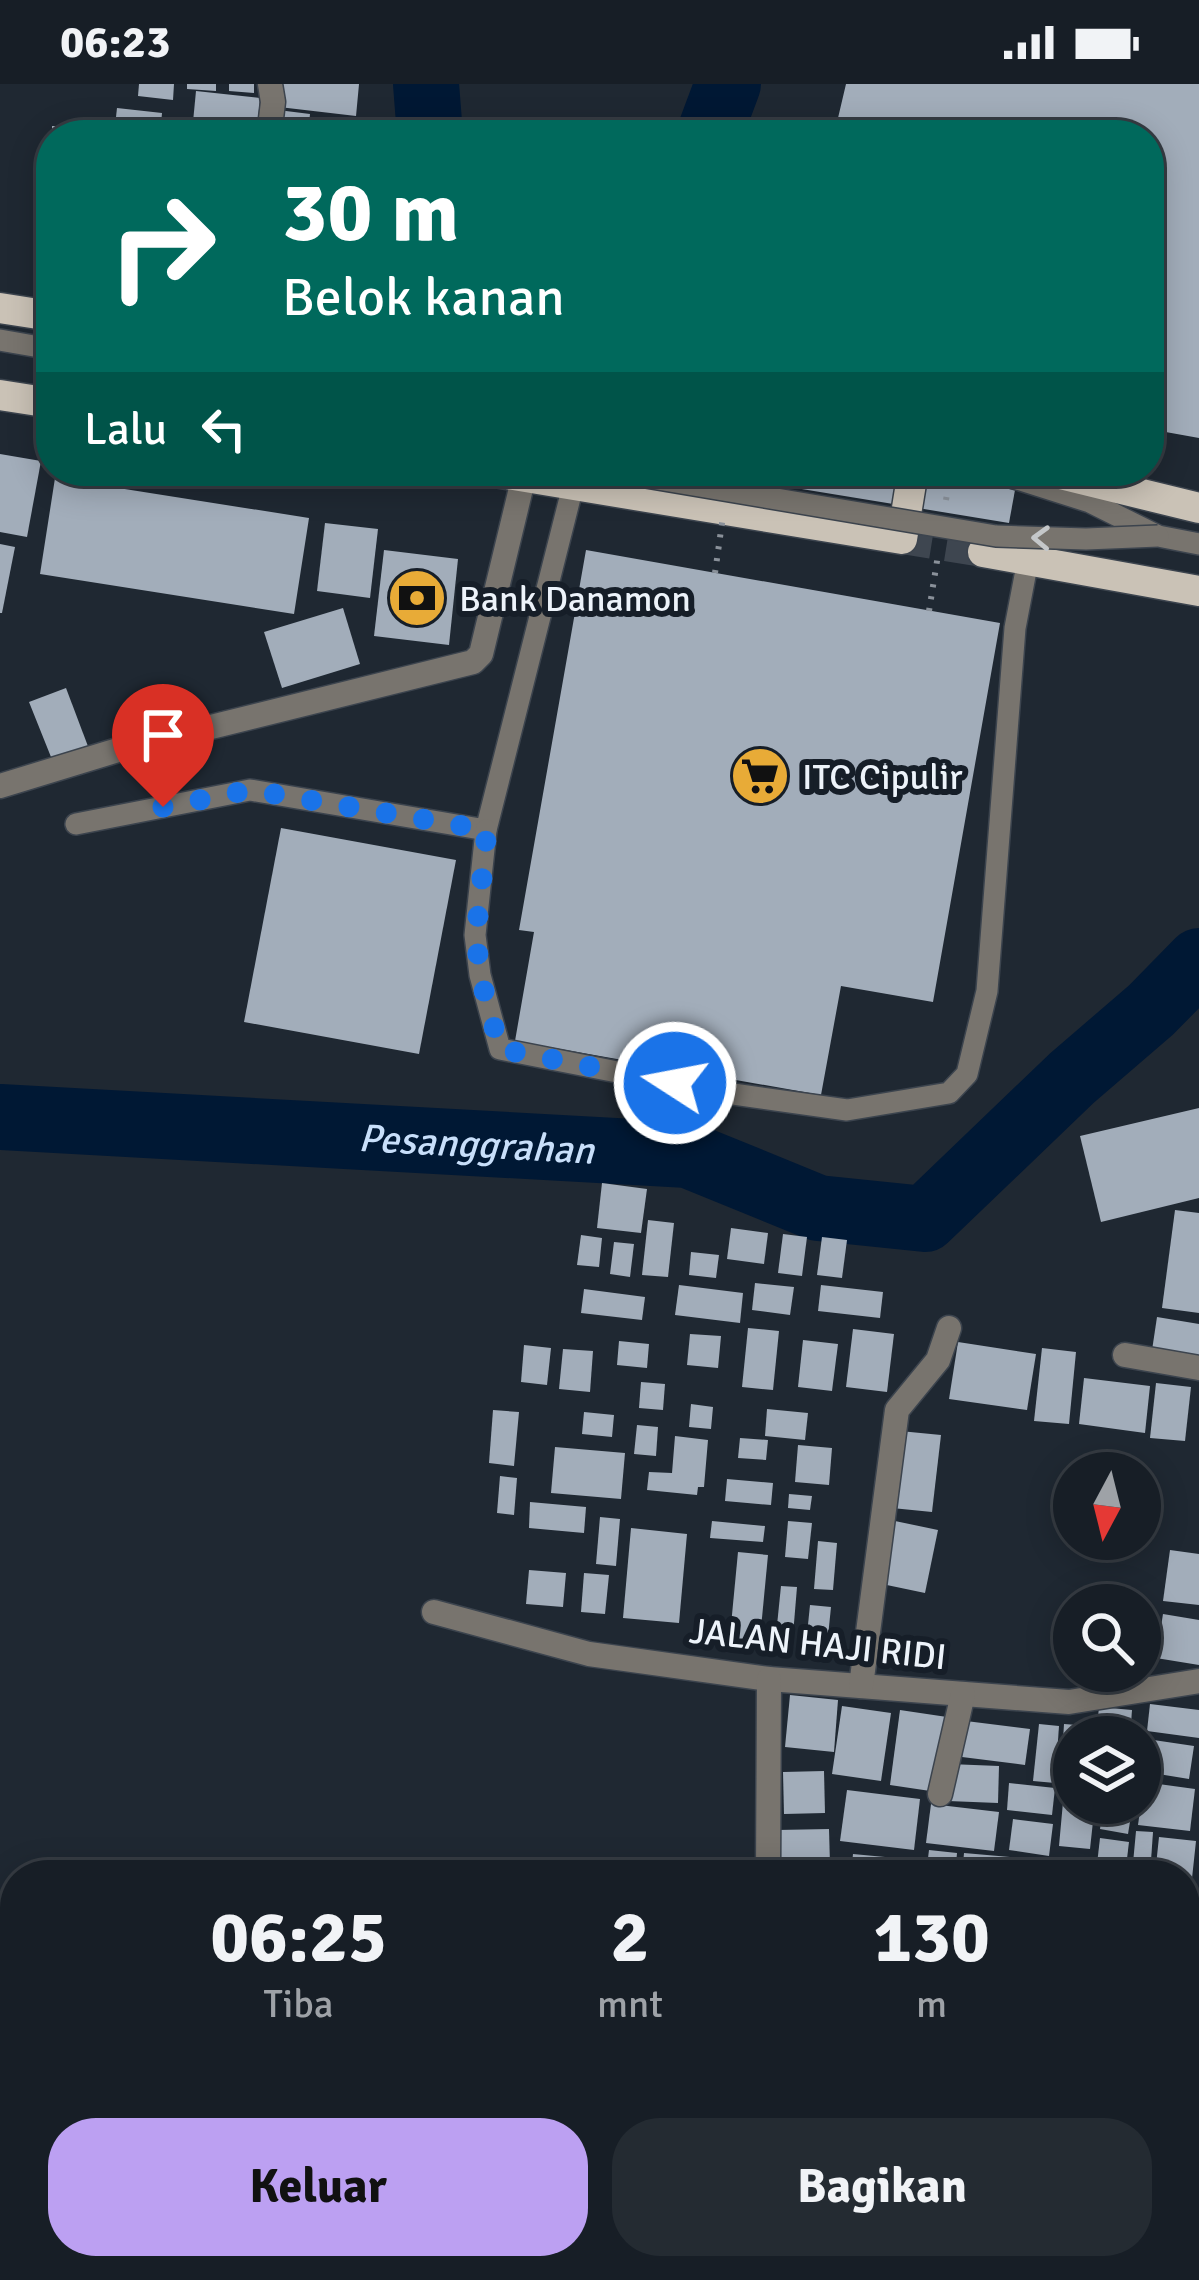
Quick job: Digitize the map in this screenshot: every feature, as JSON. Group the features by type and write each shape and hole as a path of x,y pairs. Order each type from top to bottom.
{"main road":[{"path":"0,308 36,314"},
{"path":"0,395 36,401"},
{"path":"573,486 902,539 911,486"},
{"path":"1109,486 1199,508"},
{"path":"983,552 1199,591"}],"street":[{"path":"270,84 271,120"},
{"path":"0,786 118,750 473,662 481,654 522,486"},
{"path":"861,1686 897,1410 938,1360 949,1328"},
{"path":"1125,1355 1199,1368"},
{"name":"JALAN HAJI RIDI","path":"434,1612 590,1654 769,1679 1070,1702 1199,1681"},
{"path":"768,1860 769,1679"},
{"path":"940,1794 963,1694"}],"lane":[{"path":"0,340 36,346"},
{"path":"573,486 487,830 476,935 480,976 500,1049 719,1092 847,1110 949,1093 967,1074 987,992 1016,628 1028,560"},
{"path":"699,486 996,536 1157,536 1199,544"},
{"path":"1039,486 1090,502 1157,536"},
{"path":"76,824 250,790 487,830"}],"building":[{"path":"139,84 174,84 173,100 138,96"},
{"path":"187,84 216,84 216,91 187,89"},
{"path":"229,84 254,84 254,93 229,91"},
{"path":"282,84 359,84 356,116 279,107"},
{"path":"846,84 1199,84 1199,438 1164,432 1164,120 838,120"},
{"path":"196,91 260,98 258,120 193,120"},
{"path":"117,108 162,113 161,120 116,120"},
{"path":"278,110 310,114 309,120 277,120"},
{"path":"0,454 36,460 27,537 0,532"},
{"path":"54,486 106,486 309,518 294,614 40,574"},
{"path":"784,486 991,486 1015,490 1009,523"},
{"path":"325,523 378,529 370,598 317,591"},
{"path":"0,544 15,547 2,613 0,613"},
{"name":"Bank Danamon","path":"384,550 458,559 449,645 374,636"},
{"name":"ITC Cipulir","path":"586,550 1000,623 933,1002 841,986 821,1095 515,1041 534,932 519,930"},
{"path":"343,608 360,664 282,688 264,632"},
{"path":"66,688 89,749 53,762 29,702"},
{"path":"281,828 456,860 419,1054 244,1022"},
{"path":"1199,1108 1199,1198 1101,1222 1080,1136"},
{"path":"602,1183 647,1189 641,1233 597,1228"},
{"path":"1175,1210 1199,1213 1199,1313 1162,1308"},
{"path":"648,1220 674,1223 668,1277 642,1275"},
{"path":"731,1228 768,1233 764,1264 727,1259"},
{"path":"783,1234 807,1237 802,1276 778,1273"},
{"path":"581,1235 602,1238 599,1267 577,1265"},
{"path":"822,1237 847,1240 842,1278 817,1275"},
{"path":"614,1242 634,1244 630,1277 610,1274"},
{"path":"691,1252 719,1255 716,1278 689,1275"},
{"path":"755,1283 794,1287 790,1315 752,1310"},
{"path":"679,1285 743,1293 740,1323 675,1315"},
{"path":"821,1285 883,1292 880,1318 818,1311"},
{"path":"584,1289 645,1297 642,1320 581,1313"},
{"path":"1157,1317 1199,1324 1199,1365 1151,1357"},
{"path":"748,1328 779,1331 773,1390 742,1387"},
{"path":"853,1329 894,1334 887,1392 846,1387"},
{"path":"690,1334 721,1336 718,1368 687,1365"},
{"path":"803,1340 838,1344 832,1391 798,1387"},
{"path":"619,1341 649,1344 647,1368 617,1365"},
{"path":"958,1342 1036,1354 1027,1410 949,1399"},
{"path":"524,1345 551,1348 547,1385 521,1382"},
{"path":"1042,1348 1076,1352 1069,1424 1034,1421"},
{"path":"563,1349 593,1351 590,1392 559,1389"},
{"path":"1084,1378 1150,1386 1145,1433 1079,1424"},
{"path":"641,1382 665,1384 663,1410 639,1408"},
{"path":"1156,1383 1191,1387 1185,1441 1150,1438"},
{"path":"691,1404 713,1407 711,1429 689,1427"},
{"path":"767,1409 808,1413 805,1440 765,1436"},
{"path":"493,1410 519,1412 514,1466 489,1463"},
{"path":"584,1412 614,1415 612,1437 582,1434"},
{"path":"637,1425 658,1427 656,1456 634,1454"},
{"path":"900,1431 941,1435 932,1512 892,1508"},
{"path":"675,1436 708,1440 704,1487 698,1487 697,1495 647,1490 649,1472 672,1473"},
{"path":"740,1438 768,1440 766,1460 738,1458"},
{"path":"798,1445 832,1448 829,1485 795,1482"},
{"path":"555,1447 625,1453 621,1499 551,1493"},
{"path":"500,1476 517,1478 514,1515 497,1513"},
{"path":"727,1479 773,1483 771,1505 725,1501"},
{"path":"789,1494 812,1496 810,1510 788,1508"},
{"path":"530,1502 586,1507 584,1533 529,1528"},
{"path":"600,1517 620,1519 616,1566 596,1564"},
{"path":"712,1521 765,1526 763,1542 710,1538"},
{"path":"788,1521 812,1523 808,1559 785,1557"},
{"path":"895,1521 938,1530 925,1593 882,1584"},
{"path":"631,1528 687,1534 679,1623 623,1618"},
{"path":"818,1541 837,1543 833,1590 814,1589"},
{"path":"1170,1550 1199,1554 1199,1605 1163,1601"},
{"path":"738,1552 768,1555 759,1649 729,1646"},
{"path":"529,1570 566,1573 563,1607 526,1604"},
{"path":"584,1573 609,1575 605,1614 581,1612"},
{"path":"781,1586 797,1587 792,1647 775,1645"},
{"path":"810,1605 831,1607 826,1656 805,1654"},
{"path":"1163,1614 1199,1620 1199,1665 1161,1659"},
{"path":"790,1695 838,1700 834,1752 785,1747"},
{"path":"1150,1704 1199,1710 1199,1738 1161,1733 1161,1716 1149,1716"},
{"path":"842,1706 891,1713 881,1781 832,1774"},
{"path":"1099,1707 1132,1710 1132,1716 1098,1716"},
{"path":"900,1710 947,1717 937,1792 890,1785"},
{"path":"966,1721 1030,1729 1025,1765 962,1757"},
{"path":"1039,1724 1053,1725 1053,1783 1033,1781"},
{"path":"1161,1741 1194,1746 1189,1779 1161,1774"},
{"path":"949,1764 999,1766 998,1803 948,1801"},
{"path":"824,1771 825,1813 784,1814 783,1772"},
{"path":"1009,1783 1053,1788 1052,1815 1007,1810"},
{"path":"1161,1784 1195,1789 1190,1831 1138,1825 1161,1824"},
{"path":"847,1790 920,1799 914,1850 840,1841"},
{"path":"931,1804 999,1812 994,1851 926,1843"},
{"path":"1013,1819 1053,1824 1049,1856 1009,1850"},
{"path":"1061,1824 1093,1824 1090,1849 1059,1846"},
{"path":"1101,1824 1130,1824 1128,1834 1100,1829"},
{"path":"829,1829 830,1860 778,1860 777,1830"},
{"path":"1136,1831 1153,1832 1151,1860 1133,1860"},
{"path":"1159,1837 1196,1841 1194,1860 1157,1860"},
{"path":"1100,1838 1129,1842 1127,1860 1097,1860"},
{"path":"929,1850 957,1853 956,1860 928,1860"},
{"path":"964,1853 1010,1857 1010,1860 963,1860"},
{"path":"853,1854 917,1860 852,1860"}],"waterway":[{"name":"Pesanggrahan","path":"426,84 429,120"},
{"name":"Pesanggrahan","path":"715,120 728,84"},
{"name":"Pesanggrahan","path":"0,1117 688,1155 818,1208 925,1219 1199,961"}],"tunnel":[{"path":"902,539 983,552"}],"place":[{"name":"Bank Danamon","path":"417,598"},
{"name":"ITC Cipulir","path":"760,776"}],"route":[{"path":"163,807 250,790 487,830 476,935 480,976 500,1049 675,1083"}]}
